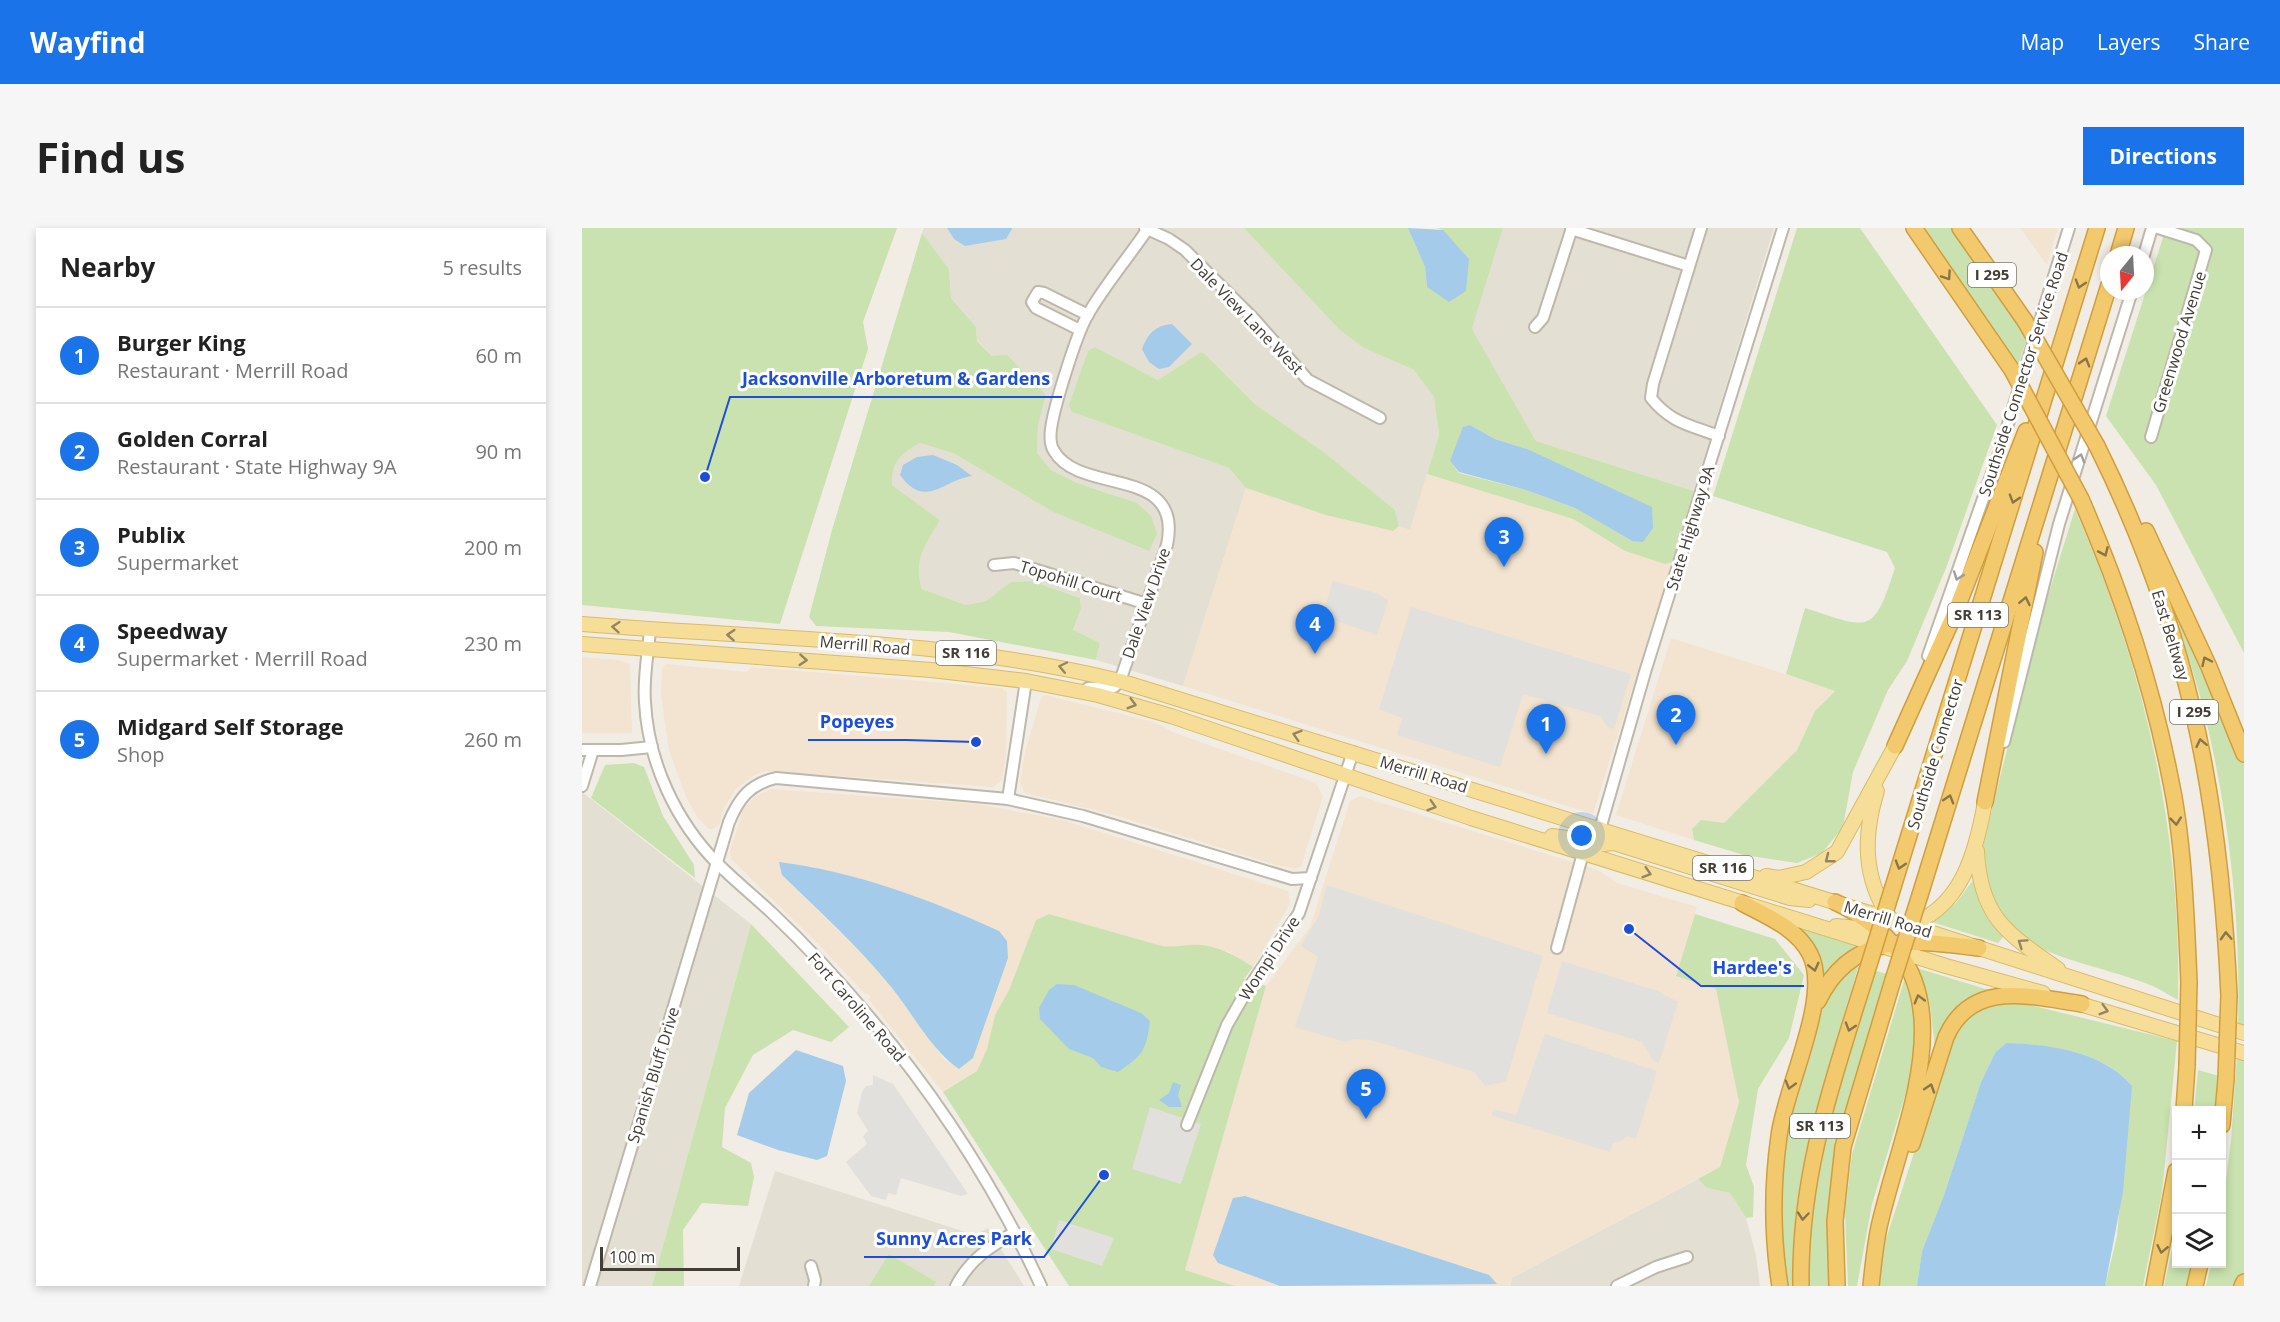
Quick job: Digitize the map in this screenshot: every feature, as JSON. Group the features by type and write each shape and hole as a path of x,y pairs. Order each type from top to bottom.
{"highway":[{"name":"I 295","path":"1914,228 2012,370 2080,499 2110,567 2129,619 2148,682 2171,779 2185,904 2189,982 2184,1106"},
{"name":"East Beltway","path":"1960,228 2025,321 2097,446 2137,534 2171,624 2197,721 2220,862 2229,995 2224,1106"},
{"name":"Southside Connector","path":"1801,1286 1803,1212 1812,1161 1867,971 2097,228"},
{"path":"2121,246 2126,228"},
{"name":"Southside Connector","path":"1837,1286 1834,1221 1843,1147 2104,300"},
{"path":"1895,746 1955,613 2062,342"},
{"path":"2109,470 2143,526 2209,668 2244,754"},
{"path":"1985,802 2037,547 2039,513"},
{"path":"1835,902 1863,918 1894,945 1920,999 1923,1051 1910,1115 1879,1227 1871,1286"},
{"path":"1742,903 1791,931 1803,944 1810,955 1816,976 1814,1009"},
{"path":"1780,1286 1773,1215 1779,1136 1791,1083 1814,1009 1823,990 1842,968 1858,955 1894,945 1979,948"},
{"path":"1874,1264 1946,1037 1958,1017 1978,1002 2001,995 2082,1004"},
{"path":"1862,1286 1870,1232 1923,1051"},
{"path":"2154,1286 2172,1192"},
{"path":"2195,1286 2199,1268"}],"main road":[{"name":"Merrill Road","path":"582,624 962,652 1055,665 1120,681 1353,752 1835,902 2244,1033"},
{"name":"Merrill Road","path":"582,644 931,669 1055,686 1161,713 1344,777 1583,854 1809,924 1894,945 1946,966 2244,1053"},
{"path":"1737,872 1779,878 1806,872 1828,860 1844,843 1895,746"},
{"path":"1881,774 1868,822 1866,851 1878,897 1899,924"},
{"path":"1809,924 1878,930 1924,918 1947,898 1969,868 1977,846 1985,802"},
{"path":"1471,818 1564,839 1582,840 1600,829"},
{"path":"1583,854 1593,845 1614,843 1790,898 1835,902"},
{"path":"1977,846 1980,880 1997,920 2011,936 2070,977"},
{"path":"1894,945 1899,924"}],"street":[{"path":"1701,228 1653,384 1651,398 1663,413 1672,419 1719,436"},
{"name":"State Highway 9A","path":"1600,829 1645,672 1783,228"},
{"name":"Southside Connector Service Road","path":"1895,746 1976,521 2069,228"},
{"path":"2147,246 2152,228"},
{"name":"Greenwood Avenue","path":"2151,437 2205,256 2204,247 2196,240 2158,228"},
{"name":"Dale View Drive","path":"1055,686 1107,689 1114,687 1120,681 1169,534 1163,508 1150,494 1066,465 1053,450 1050,441 1051,428 1080,330 1146,229"},
{"name":"Dale View Lane West","path":"1146,229 1169,239 1185,250 1254,319 1308,380 1380,418"},
{"path":"1535,327 1543,318 1572,229 1689,266"},
{"path":"1080,330 1036,308 1032,302 1034,296 1038,292 1044,293 1088,315"},
{"path":"1985,802 2005,737 2059,524 2129,300"},
{"name":"Topohill Court","path":"994,565 1014,563 1147,604"},
{"name":"Fort Caroline Road","path":"650,630 645,701 652,747 665,785 686,825 717,863 819,960 872,1020 952,1127 1015,1232 1041,1286"},
{"path":"1008,799 1026,681"},
{"path":"582,786 587,750 652,747"},
{"name":"Wompi Drive","path":"1186,1125 1227,1025 1299,913 1353,752"},
{"name":"Spanish Bluff Drive","path":"590,1286 717,863 736,804 750,788 770,780 1008,799 1083,816 1292,879 1311,878"},
{"path":"1557,948 1583,854"},
{"path":"956,1286 967,1268 985,1249 1015,1232"},
{"path":"1617,1286 1656,1267 1687,1257"},
{"path":"811,1266 815,1280 813,1286"}],"shaded area":[{"path":"924,228 1244,228 1364,348 1414,370 1434,397 1439,435 1410,530 1399,526 1395,510 1325,453 1255,404 1201,352 1158,380 1095,347 1072,412 1229,468 1246,488 1183,686 1096,660 1100,643 1073,631 1081,609 1080,598 1032,581 1011,582 986,601 966,605 922,589 918,576 919,552 940,520 892,485 892,469 900,454 920,443 955,454 1053,512 1149,551 1114,495 1077,483 1051,470 1037,453 1038,426 1046,395 992,356 977,340 976,327 951,298 949,269 922,233"},
{"path":"1503,228 1774,228 1694,491 1536,441 1472,329"},
{"path":"2020,228 2058,228 2047,265"},
{"path":"1427,474 1573,519 1625,551 1665,564 1672,562 1593,814 1183,686 1246,488 1326,515 1393,531 1399,526 1410,530"},
{"path":"1333,581 1379,594 1388,601 1377,635 1322,616"},
{"path":"1411,607 1631,674 1614,729 1608,727 1600,716 1523,694 1500,767 1397,735 1402,718 1379,709"},
{"path":"1671,638 1835,690 1815,711 1797,750 1724,823 1692,829 1694,840 1616,815"},
{"path":"582,657 618,660 630,664 632,733 582,733"},
{"path":"666,664 746,672 752,667 1002,688 1007,693 1006,755 1002,780 993,787 767,771 756,774 736,789 724,808 719,825 709,829 697,817 686,797 669,750 661,696 662,669"},
{"path":"1045,695 1154,722 1175,733 1316,783 1323,796 1301,867 1296,869 1276,865 1114,815 1025,793 1020,783 1025,752 1041,698"},
{"path":"771,789 978,804 1066,821 1288,891 1290,904 1253,967 1229,952 1199,945 1179,948 1162,946 1049,914 1036,920 1009,990 995,1015 987,1049 977,1071 943,1092 868,999 871,997 865,994 817,943 731,859 730,851 743,810 756,796","holes":["810,866 921,899 999,931 1008,958 973,1058 959,1069 945,1060 891,987 865,957 782,875"]},
{"path":"582,792 751,924 652,1286 582,1286"},
{"path":"1360,796 1598,870 1617,883 1697,907 1676,975 1716,989 1739,1102 1720,1167 1512,1278 1510,1286 1235,1286 1185,1270 1266,986 1310,927 1350,801"},
{"path":"1327,885 1543,956 1506,1081 1485,1086 1474,1072 1371,1040 1354,1039 1345,1042 1295,1027 1318,957 1301,946 1318,917"},
{"path":"1562,961 1658,991 1678,1002 1659,1063 1654,1061 1642,1042 1547,1013"},
{"path":"1545,1034 1657,1071 1636,1139 1627,1136 1620,1142 1613,1143 1610,1152 1491,1115 1494,1109 1516,1115"},
{"path":"873,1075 893,1084 968,1194 961,1196 901,1178 896,1195 888,1193 886,1200 871,1196 846,1162 867,1144 863,1136 868,1131 857,1113 862,1092 866,1086 873,1085"},
{"path":"1150,1107 1201,1124 1181,1184 1132,1169"},
{"path":"775,1171 975,1235 988,1228 1024,1286 739,1286"},
{"path":"1698,1179 1707,1188 1730,1193 1746,1218 1756,1255 1760,1286 1510,1286 1512,1278"},
{"path":"1059,1220 1114,1238 1102,1266 1051,1249"}],"green space":[{"path":"582,228 897,228 863,322 868,349 780,624 582,605"},
{"path":"1244,228 1408,228 1425,267 1427,287 1443,230 1437,228 1503,228 1472,329 1536,441 1694,491 1672,562 1665,564 1625,551 1573,519 1427,474 1439,435 1434,397 1414,370 1364,348 1340,330","holes":["1470,425 1495,439 1527,449 1632,541 1575,508 1526,490 1459,473 1450,461"]},
{"path":"1797,228 1860,228 1997,425 1946,568 1907,661 1888,690 1853,772 1843,827 1822,853 1797,863 1744,855 1694,840 1692,829 1701,820 1724,823 1797,750 1815,711 1835,691 1786,674 1805,608 1856,623 1866,621 1874,616 1881,606 1895,568 1887,552 1713,496"},
{"path":"1923,228 1952,228 1963,243 2027,339 2018,365"},
{"path":"2166,228 2244,228 2244,653 2156,485 2106,416 2143,300 2154,300 2154,266"},
{"path":"922,233 949,269 951,298 976,327 977,341 992,356 1007,355 1046,395 1038,426 1037,453 1051,470 1077,483 1137,503 1151,516 1157,534 1149,551 1053,512 955,454 920,443 898,460 893,470 892,485 940,520 922,553 919,579 922,589 966,605 986,601 1011,582 1032,581 1080,598 1081,609 1073,630 1100,643 1096,660 949,632 816,626 809,617 832,530"},
{"path":"1095,347 1158,380 1201,352 1255,404 1325,453 1395,510 1399,526 1393,531 1326,515 1246,488 1229,468 1072,412 1069,405 1088,351"},
{"path":"2075,509 2120,627 2139,688 2153,749 2165,811 2173,873 2178,936 2178,1000 2149,985 2060,956 2035,945 2014,931 1997,911 1986,884 1982,849 2036,634"},
{"path":"2173,605 2230,725 2244,764 2244,1027 2238,1025 2235,906 2227,828 2204,711"},
{"path":"634,763 644,767 663,816 694,865 695,878 591,798 605,765"},
{"path":"1974,879 1985,910 2003,937 1998,943 1932,922 1956,903"},
{"path":"1049,914 1162,946 1196,945 1222,950 1253,967 1244,979 1266,986 1185,1270 1235,1286 1069,1286 943,1092 977,1071 987,1049 995,1015 1009,990 1036,920"},
{"path":"1695,914 1775,939 1804,975 1789,1038 1758,1089 1746,1165 1754,1187 1753,1217 1746,1218 1730,1193 1707,1188 1698,1179 1720,1167 1739,1102 1716,989 1676,976"},
{"path":"751,924 849,1027 831,1042 793,1030 753,1055 725,1108 722,1147 751,1163 754,1177 748,1206 702,1203 683,1230 684,1286 652,1286"},
{"path":"1802,929 1857,946 1824,975 1817,953"},
{"path":"1860,960 1813,1121 1797,1202 1793,1243 1793,1286 1786,1286 1780,1198 1787,1123 1823,1003 1834,986"},
{"path":"1917,968 1989,990 1990,993 1935,1047 1930,1006"},
{"path":"1876,971 1887,974 1863,1051 1836,1166 1829,1245 1830,1286 1809,1286 1809,1246 1819,1166 1838,1087"},
{"path":"1906,974 1919,1028 1910,1079 1872,1204 1857,1286 1848,1286 1845,1213 1852,1154"},
{"path":"2018,1002 2177,1041 2162,1193 2143,1286 2105,1286 2117,1236 2131,1085 2106,1064 2090,1057 2057,1048 2006,1043 1995,1053 1981,1082 1944,1195 1922,1251 1917,1286 1877,1286 1886,1239 1935,1088 1958,1027 1981,1007"},
{"path":"2237,1056 2244,1058 2244,1273 2239,1286 2206,1286 2210,1268 2226,1268 2226,1180"},
{"path":"2198,1070 2219,1076 2217,1106 2194,1106"},
{"path":"2172,1249 2172,1268 2194,1268 2190,1286 2164,1286"},
{"path":"889,1254 936,1282 934,1286 869,1286"}],"water":[{"path":"947,228 1012,229 1006,239 965,246 954,239"},
{"path":"1408,228 1443,230 1469,259 1466,291 1449,302 1427,287 1425,267"},
{"path":"1172,324 1192,344 1169,367 1159,369 1149,362 1142,349 1153,331 1161,326"},
{"path":"1470,425 1495,439 1527,449 1652,507 1653,528 1643,542 1632,541 1575,508 1526,490 1459,472 1450,461 1463,427"},
{"path":"933,455 957,465 972,476 926,492 909,485 900,475 903,465 917,457"},
{"path":"779,862 835,872 892,888 947,908 999,931 1007,941 1008,958 973,1058 959,1069 940,1053 892,988 866,958 782,875"},
{"path":"1057,984 1074,985 1141,1013 1150,1021 1145,1046 1138,1056 1118,1072 1101,1067 1093,1058 1069,1049 1040,1019 1039,1008 1049,990"},
{"path":"2006,1043 2057,1048 2090,1057 2120,1074 2132,1086 2123,1192 2105,1286 1917,1286 1922,1251 1944,1195 1981,1082 1995,1053"},
{"path":"796,1050 843,1066 846,1081 827,1156 817,1160 778,1150 737,1135 749,1093"},
{"path":"1173,1082 1181,1085 1178,1095 1182,1107 1169,1107 1159,1100 1169,1093"},
{"path":"1245,1196 1489,1275 1497,1284 1280,1286 1218,1263 1213,1255 1233,1198"}],"place":[{"name":"Jacksonville Arboretum & Gardens","path":"705,477"},
{"name":"Publix","path":"1504,567"},
{"name":"Speedway","path":"1315,654"},
{"name":"Popeyes","path":"976,742"},
{"name":"Golden Corral","path":"1676,745"},
{"name":"Burger King","path":"1546,754"},
{"name":"Hardee's","path":"1629,929"},
{"name":"Midgard Self Storage","path":"1366,1119"},
{"name":"Sunny Acres Park","path":"1104,1175"}]}
